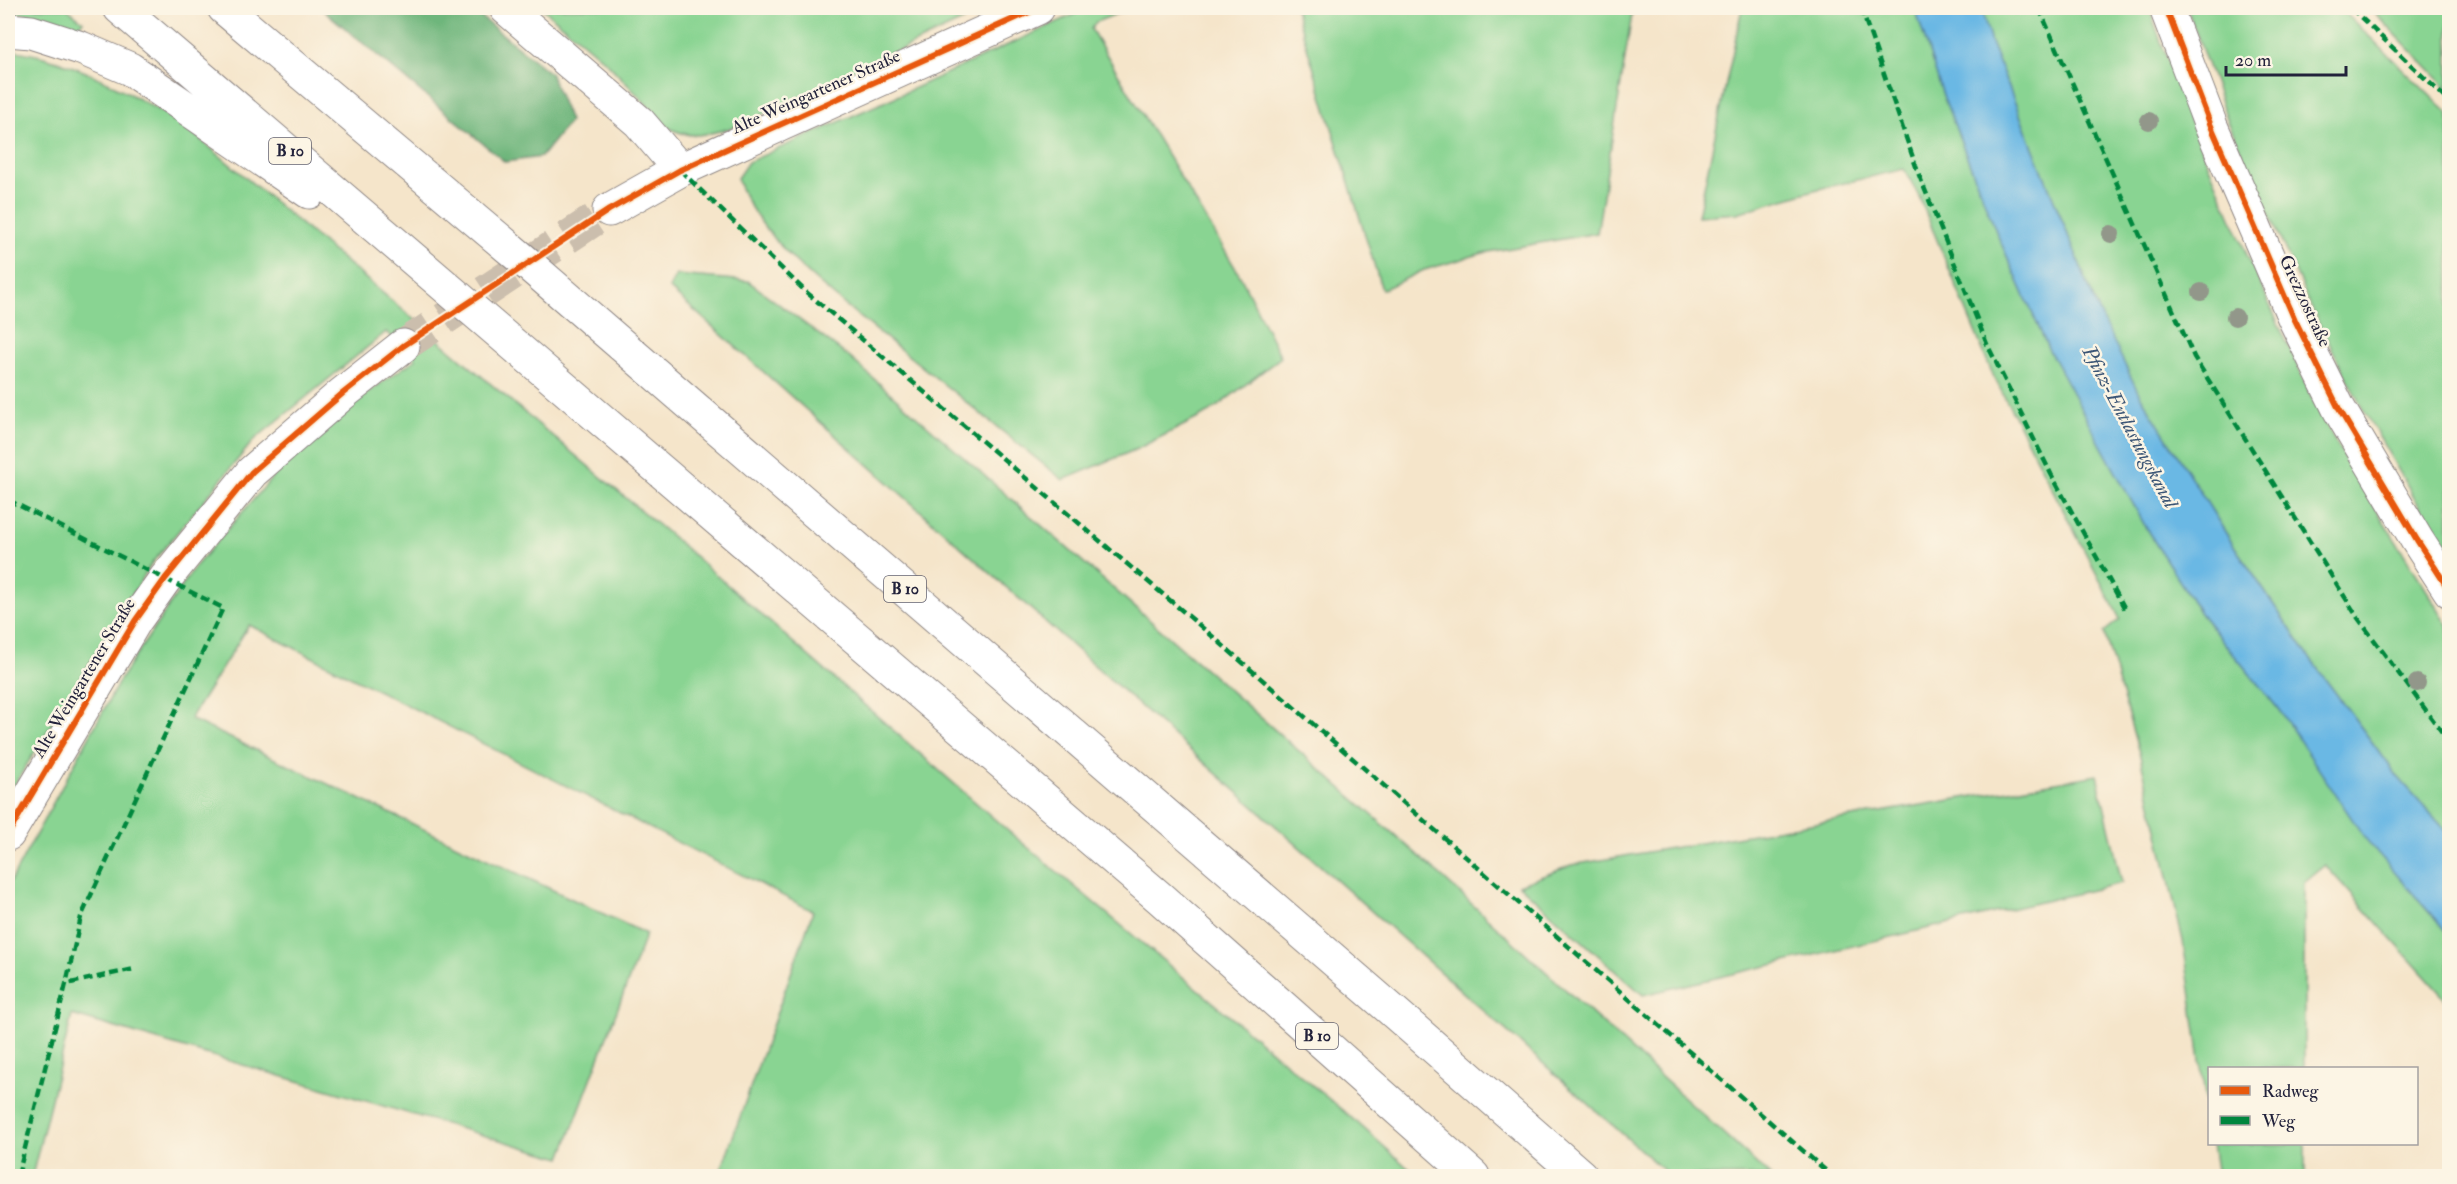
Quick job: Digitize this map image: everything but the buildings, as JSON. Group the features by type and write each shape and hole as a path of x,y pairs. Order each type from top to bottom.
{"main road":[{"name":"B 10","path":"120,8 459,295 1161,898 1473,1176"},
{"name":"B 10","path":"224,8 531,266 1581,1176"},
{"path":"506,8 639,122 680,170"},
{"name":"Alte Weingartener Straße","path":"609,210 680,170 1038,8"},
{"name":"Grezzostraße","path":"2166,8 2211,126 2295,320 2339,409 2450,591"},
{"path":"8,30 41,35 81,48 130,69 459,295"},
{"name":"Alte Weingartener Straße","path":"8,834 135,621 165,579 252,472 342,394 403,346"}],"green space":[{"path":"8,8 66,8 83,21 77,28 44,17 8,11"},
{"path":"321,8 470,8 550,73 570,121 541,157 505,162"},
{"path":"542,8 990,8 736,127 694,135 669,128 607,63"},
{"path":"1088,8 1131,8 1096,22 1091,29 1239,274 1281,357 1210,412 1137,449 1063,480 811,276 766,229 749,204 737,178 748,162"},
{"path":"1295,8 1633,8 1597,233 1483,253 1424,270 1382,290"},
{"path":"1742,8 1915,8 1944,98 1998,236 2048,348 2149,533 2200,613 2280,711 2419,901 2449,935 2449,1003 2325,865 2304,882 2304,1067 2208,1067 2208,1116 2183,941 2140,756 2104,632 2120,619 1993,375 1918,194 1904,169 1814,190 1737,213 1698,216"},
{"path":"1981,8 2149,8 2184,107 2244,248 2312,398 2349,466 2449,626 2449,834 2398,777 2311,660 2232,543 2138,392 2096,305 1991,43"},
{"path":"2187,8 2340,8 2449,114 2449,557 2361,406 2311,307 2229,124"},
{"path":"2370,8 2449,8 2449,90"},
{"path":"8,50 54,60 76,68 119,88 181,123 683,546 1007,830 1360,1125 1417,1176 719,1176 813,911 249,625 190,719 646,934 561,1158 72,1015 32,1176 8,1176 8,886 121,678 194,568 291,456 367,393 416,359 386,332 254,440 152,563 8,795"},
{"path":"676,275 748,281 849,357 1420,857 1770,1176 1670,1176 669,288"},
{"path":"2097,775 2122,883 1643,995 1519,885 1572,865"},
{"path":"2212,1145 2305,1145 2305,1176 2217,1176"}],"water":[{"name":"Pfinz-Entlastungskanal","path":"1915,8 1981,8 1991,43 2096,305 2138,392 2232,543 2311,660 2398,777 2449,834 2449,935 2364,837 2280,711 2200,613 2149,533 2048,348 1998,236 1944,98"}],"tunnel":[{"path":"403,346 609,210"}],"marked path":[{"path":"1861,8 1919,175 1987,344 2051,474 2125,609"},
{"path":"2039,8 2194,357 2358,618 2450,743"},
{"path":"2351,8 2450,102"},
{"path":"680,170 805,291 1211,635 1832,1176"},
{"path":"8,500 223,608 81,917 66,984"},
{"path":"18,1176 66,984 134,969"}],"cycle path":[{"path":"8,834 135,621 165,579 252,472 342,394 403,346 609,210 680,170 1038,8"},
{"path":"2166,8 2211,126 2295,320 2339,409 2450,591"}]}
